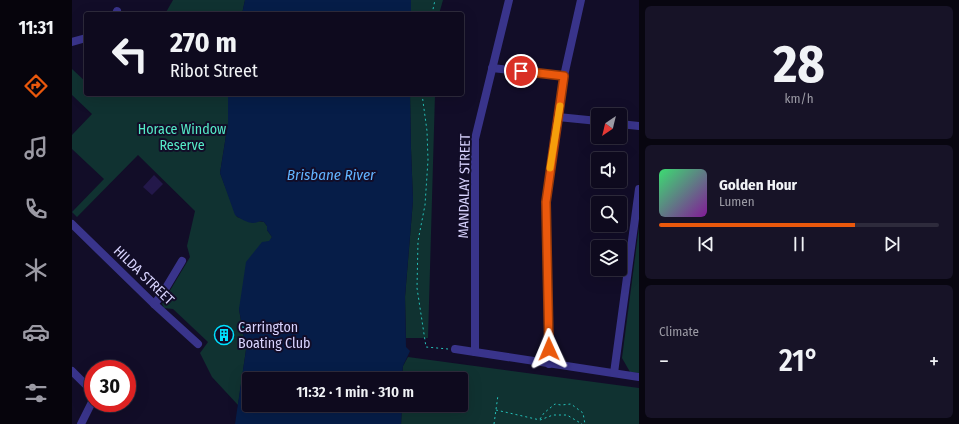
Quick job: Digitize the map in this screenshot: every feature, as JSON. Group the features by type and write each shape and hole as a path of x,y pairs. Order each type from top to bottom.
{"street":[{"name":"MANDALAY STREET","path":"475,352 475,139 509,0"},
{"path":"549,364 546,202 564,76 581,0"},
{"path":"72,42 84,39"},
{"path":"492,68 564,76"},
{"path":"558,117 591,121"},
{"path":"627,125 639,126"},
{"path":"614,373 639,189"},
{"name":"HILDA STREET","path":"72,224 154,304 198,344"},
{"path":"154,304 161,296 182,262"},
{"path":"454,349 639,376"},
{"path":"72,371 84,383"},
{"path":"81,424 87,412"}],"path":[{"path":"432,12 434,0"},
{"path":"422,96 427,131 428,160 426,205 418,241 417,288 426,347 454,349"},
{"path":"242,327 264,330"},
{"path":"494,424 498,395"},
{"path":"540,420 544,413 555,404 571,404 583,414 586,424"},
{"path":"496,410 540,420 553,415 567,416 582,424"}],"green space":[{"path":"173,0 245,0 242,12 166,12"},
{"path":"411,0 443,0 440,12 411,12"},
{"name":"Horace Window Reserve","path":"72,69 84,80 84,96 228,96 228,123 220,173 237,217 264,222 272,237 239,309 246,350 238,405 212,377 200,353 208,342 173,309 164,308 162,304 190,257 187,246 195,211 138,155 77,217 72,212 104,179 72,149 72,135 92,114 72,95"},
{"path":"410,96 435,96 428,338 406,338 405,297 413,200"},
{"path":"639,227 639,373 630,372 622,358"},
{"path":"408,357 639,388 639,424 401,424 402,412 468,412 468,372 402,372 403,366"}],"water":[{"path":"245,0 411,0 411,12 242,12"},
{"name":"Brisbane River","path":"228,96 410,96 413,200 405,297 406,347 410,351 403,366 402,372 243,372 246,350 239,309 246,262 262,242 269,241 272,237 264,222 260,221 250,223 235,215 220,173 228,123"},
{"name":"Brisbane River","path":"242,377 242,412 402,412 401,424 235,424"}],"building":[{"path":"154,175 163,184 152,195 143,187"},
{"name":"Carrington Boating Club","path":"222,325 230,327 227,345 219,344"}],"slow traffic":[{"path":"550,168 560,106"}],"place":[{"name":"Carrington Boating Club","path":"224,335"}],"route":[{"path":"521,71 564,76 546,202 549,349"}]}
